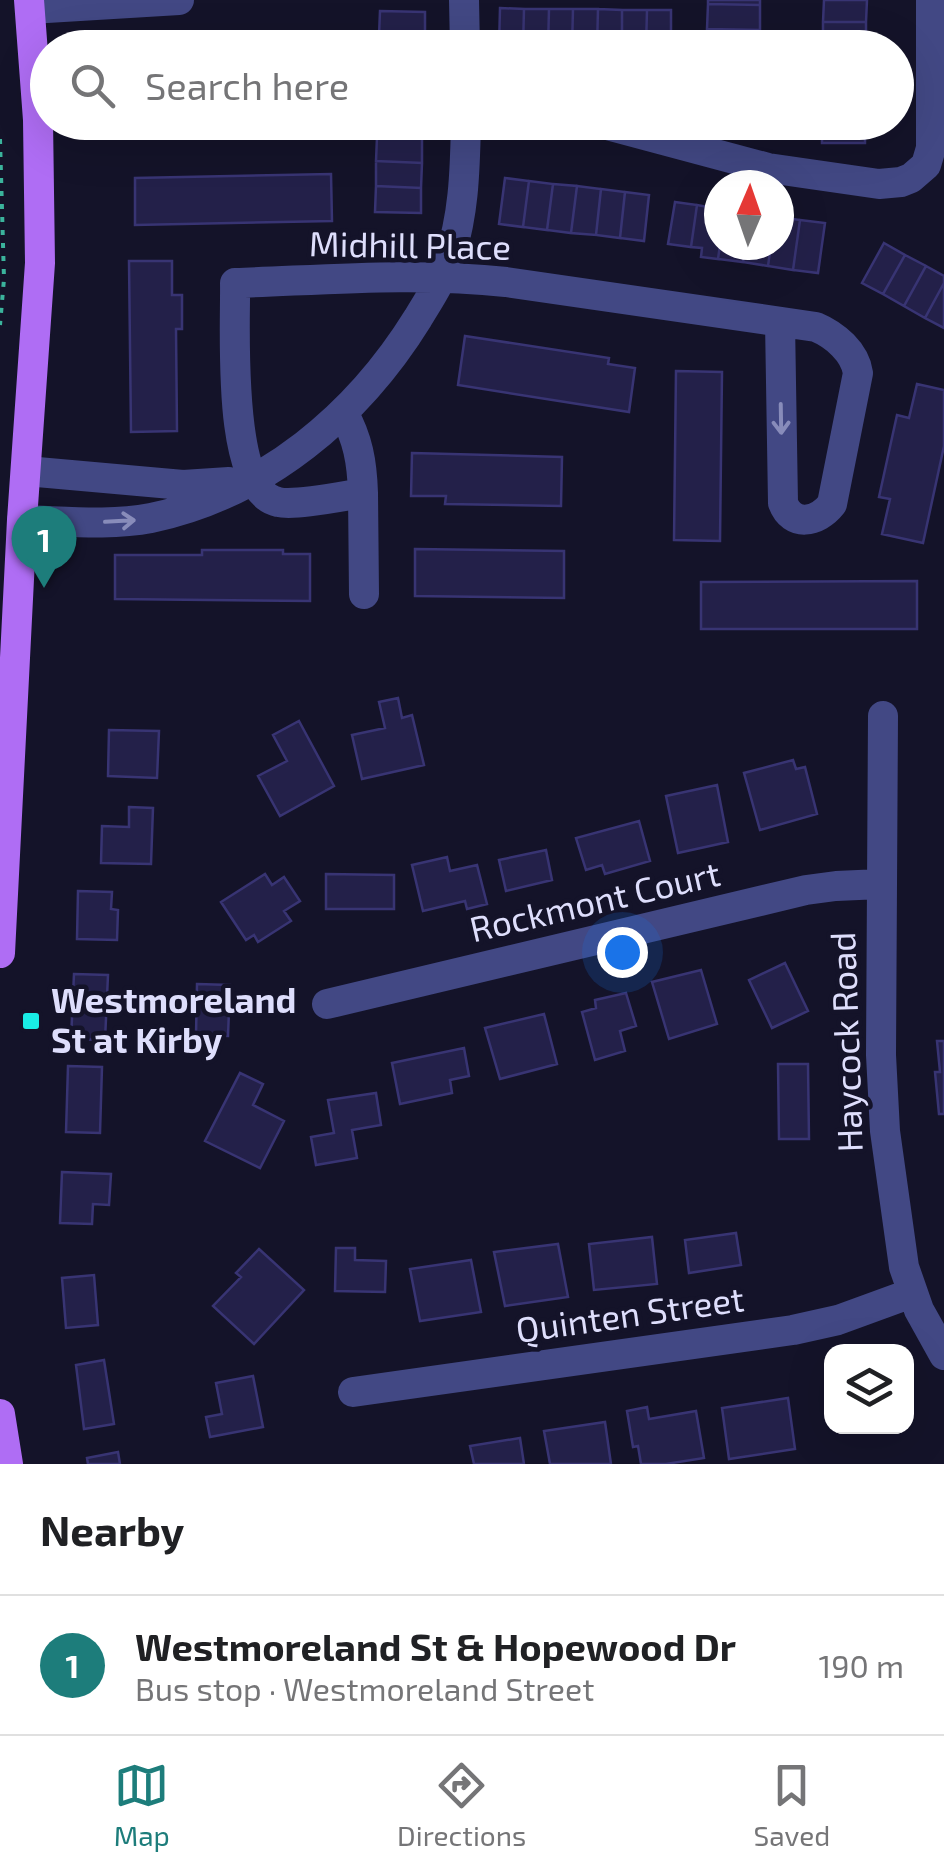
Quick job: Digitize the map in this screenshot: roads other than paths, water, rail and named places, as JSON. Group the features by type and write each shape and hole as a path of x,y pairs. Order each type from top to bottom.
{"main road":[{"path":"30,5 32,30"},
{"path":"0,953 6,741 22,520 17,481 40,247 38,140"},
{"path":"0,1414 8,1464"}],"street":[{"path":"30,5 179,0"},
{"path":"464,0 465,30"},
{"path":"663,140 768,168 873,183 902,182 924,168 931,148 931,0"},
{"path":"22,520 109,522 180,510 252,480 304,447 343,412 389,361 442,277 460,212 465,140"},
{"name":"Midhill Place","path":"252,480 240,438 235,282 442,277 506,282 780,322 822,330 834,337 856,362 858,374 832,504 816,518 795,518 783,503 780,322"},
{"path":"343,412 358,443 362,467 364,594"},
{"path":"17,481 183,485 252,480"},
{"path":"252,480 278,502 363,493"},
{"name":"Haycock Road","path":"882,716 882,1092 887,1160 897,1231 912,1294 944,1355"},
{"name":"Rockmont Court","path":"327,1004 806,890 881,884"},
{"name":"Quinten Street","path":"353,1392 793,1330 838,1320 912,1294"}],"place":[{"name":"Westmoreland St & Hopewood Dr","path":"44,588"},
{"name":"Westmoreland St at Kirby","path":"31,1021"}]}
